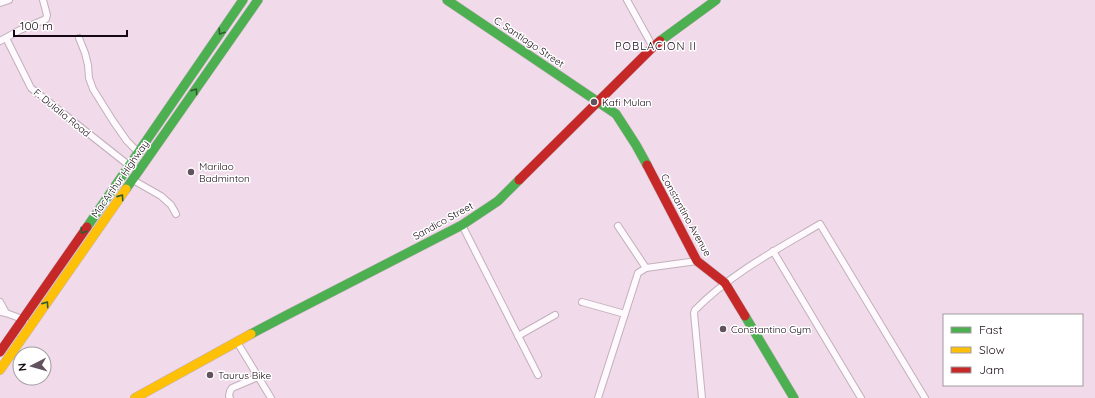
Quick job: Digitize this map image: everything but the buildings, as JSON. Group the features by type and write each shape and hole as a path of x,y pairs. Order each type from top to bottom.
{"main road":[{"name":"MacArthur Highway","path":"0,352 130,166 138,152 243,0"},
{"name":"MacArthur Highway","path":"0,370 258,0"},
{"name":"C. Santiago Street","path":"447,0 598,102"},
{"name":"Sandico Street","path":"135,398 287,315 462,225 498,201 653,47 716,0"},
{"name":"Constantino Avenue","path":"598,102 616,114 636,145 697,262 725,283 794,398"}],"street":[{"path":"0,3 9,0"},
{"path":"3,39 46,19 47,15 44,0"},
{"path":"627,0 653,47"},
{"path":"79,38 85,52 89,78 93,89 127,141 138,152"},
{"name":"F. Dulalia Road","path":"3,39 31,88 130,166 136,176 171,205 176,214"},
{"path":"702,398 694,311 725,283 774,251 820,224 925,398"},
{"path":"462,225 538,375"},
{"path":"618,226 646,268"},
{"path":"774,251 861,398"},
{"path":"598,398 638,273 646,268 697,262"},
{"path":"0,302 3,312 23,319 31,325"},
{"path":"582,302 625,314"},
{"path":"518,336 555,315"},
{"path":"238,342 271,398"},
{"path":"230,398 230,391 232,388 258,377"}],"traffic: fast":[{"path":"87,227 243,0"},
{"path":"126,189 258,0"},
{"path":"447,0 616,114 647,165"},
{"path":"660,41 716,0"},
{"path":"251,334 462,225 498,201 519,180"},
{"path":"745,316 794,398"}],"traffic: slow":[{"path":"0,370 126,189"},
{"path":"135,398 251,334"}],"traffic: jam":[{"path":"519,180 660,41"},
{"path":"647,165 697,261 725,283 745,316"},
{"path":"0,352 87,227"}],"place":[{"name":"Kafi Mulan","path":"594,102"},
{"name":"Marilao Badminton","path":"191,172"},
{"name":"Constantino Gym","path":"723,329"},
{"name":"Taurus Bike","path":"210,375"}],"district":[{"name":"POBLACION II","path":"656,46"}]}
